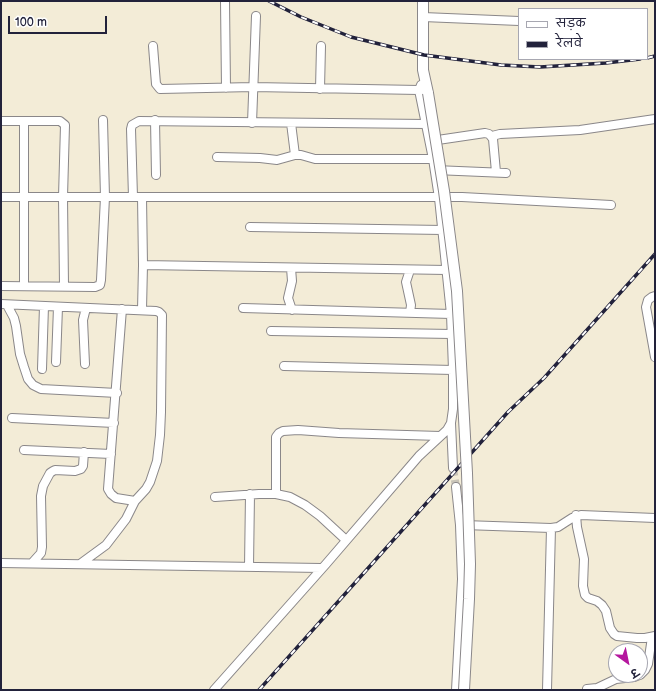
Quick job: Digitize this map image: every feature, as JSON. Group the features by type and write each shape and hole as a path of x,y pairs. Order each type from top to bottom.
{"main road":[{"path":"423,1 423,70 426,82 424,92 444,190 457,291 467,473 470,564 464,690"}],"street":[{"path":"225,1 226,88"},
{"path":"252,123 256,16"},
{"path":"423,18 518,21"},
{"path":"153,46 156,84 160,89 253,87 424,92 427,124 443,230 451,314 453,370 453,409 451,423 453,468"},
{"path":"320,89 321,46"},
{"path":"430,141 485,133 492,136 500,134 580,130 655,119"},
{"path":"1,286 95,287 100,285 102,280 105,197 103,120"},
{"path":"155,120 156,175"},
{"path":"1,122 60,121 65,125 63,197 64,286"},
{"path":"133,197 131,129 132,124 139,121 427,124"},
{"path":"24,122 24,286"},
{"path":"291,123 295,155"},
{"path":"492,136 496,172"},
{"path":"217,157 277,160 295,155 301,155 315,158 433,159"},
{"path":"435,170 506,173"},
{"path":"1,197 462,197 611,205"},
{"path":"142,197 142,310"},
{"path":"250,227 443,230"},
{"path":"143,265 447,270"},
{"path":"291,268 292,281 288,298 292,310"},
{"path":"410,270 406,282 411,305 410,313"},
{"path":"655,296 648,300 646,307 655,357"},
{"path":"4,305 142,310 159,312 163,319 162,412 157,461 150,482 146,489 134,501 126,519 106,545 80,564"},
{"path":"4,305 14,318 20,354 28,379 33,385 41,389 116,393"},
{"path":"42,369 44,306"},
{"path":"56,362 58,307"},
{"path":"85,364 83,320 86,308"},
{"path":"243,308 451,314"},
{"path":"122,309 108,489 116,498 134,501"},
{"path":"271,331 452,334"},
{"path":"284,366 453,370"},
{"path":"12,418 114,423"},
{"path":"214,690 419,456 447,430 451,423"},
{"path":"276,494 276,437 283,431 298,430 339,433 440,436"},
{"path":"24,450 111,454"},
{"path":"32,563 41,553 42,547 41,496 43,486 50,473 55,470 75,471 81,469 83,466 84,452"},
{"path":"456,487 460,525 462,603 456,690"},
{"path":"215,497 250,494 276,494 290,497 306,505 346,540"},
{"path":"249,567 250,494"},
{"path":"460,525 550,528 562,525 576,516 655,518"},
{"path":"576,516 584,554 583,591 588,598 597,601 602,605 606,611 610,628 617,636 637,638 654,636 648,664"},
{"path":"547,690 550,528"},
{"path":"1,563 321,568"},
{"path":"587,689 597,688 608,683"}],"tunnel":[{"path":"453,468 456,487"}],"railway":[{"path":"269,1 301,17 351,37 424,55 501,65 540,67 632,60"},
{"path":"648,58 655,56"},
{"path":"259,690 508,412 544,378 655,254"}]}
